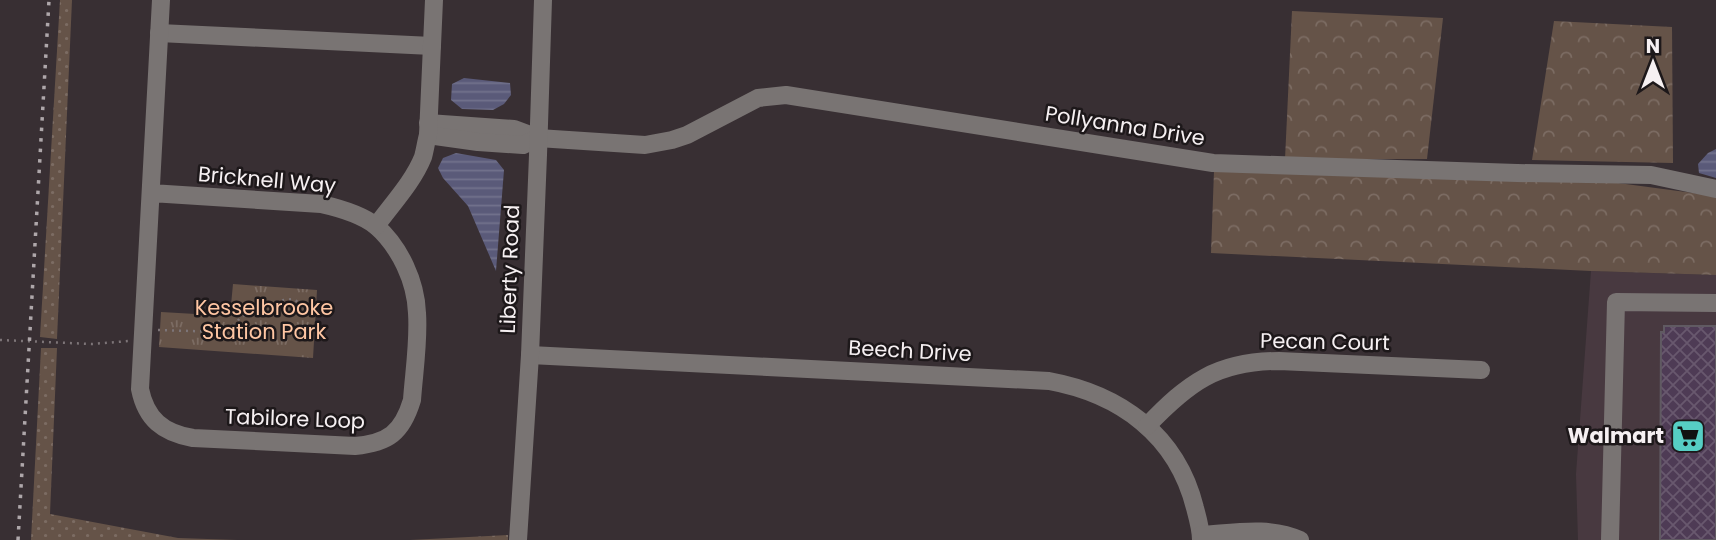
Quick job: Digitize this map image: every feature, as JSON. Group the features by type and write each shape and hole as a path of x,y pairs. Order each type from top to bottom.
{"street":[{"name":"Tabilore Loop","path":"161,0 140,389 143,402 157,423 177,435 193,438 355,446 373,444 397,432 412,400 418,316 413,287 402,259 376,226"},
{"path":"376,226 423,157 428,129 434,0"},
{"name":"Liberty Road","path":"518,540 530,355 543,0"},
{"path":"159,33 432,46"},
{"name":"Pollyanna Drive","path":"428,129 478,142 523,145 538,138 645,145 687,135 758,99 786,95 1213,163 1651,175 1716,189"},
{"name":"Bricknell Way","path":"151,193 321,204 341,209 376,226"},
{"path":"1610,540 1616,303 1716,303"},
{"name":"Beech Drive","path":"530,355 1049,381 1071,385 1112,401 1147,426 1161,441 1185,478 1193,498 1201,538"},
{"name":"Pecan Court","path":"1147,426 1188,387 1216,372 1246,363 1279,360 1481,370"},
{"path":"1201,538 1258,531 1279,533 1300,540"}],"path":[{"path":"0,340 92,344 143,335 223,332 241,317 284,300 293,299 298,303 299,309"}],"shaded area":[{"path":"1591,271 1716,275 1716,540 1578,540 1576,474"}],"green space":[{"path":"60,0 72,0 57,339 40,337"},
{"path":"1292,11 1443,18 1427,159 1285,159"},
{"path":"1554,21 1672,27 1673,163 1532,160"},
{"path":"1214,171 1618,183 1716,196 1716,275 1211,253"},
{"name":"Kesselbrooke Station Park","path":"233,284 317,290 313,358 159,347 161,312 230,316"},
{"path":"41,348 57,348 50,514 178,538 237,540 31,540"},
{"path":"508,535 508,540 410,540"}],"water":[{"path":"464,78 510,83 511,95 504,104 493,110 462,109 451,100 452,84"},
{"path":"1716,149 1716,178 1699,173 1698,164"},
{"path":"456,153 496,160 504,170 496,271 468,206 443,178 438,168 443,158"}],"building":[{"name":"Walmart","path":"1664,326 1716,326 1716,540 1660,540 1661,332 1664,332"}],"railway":[{"path":"18,540 49,0"}],"place":[{"name":"Walmart","path":"1688,436"}]}
